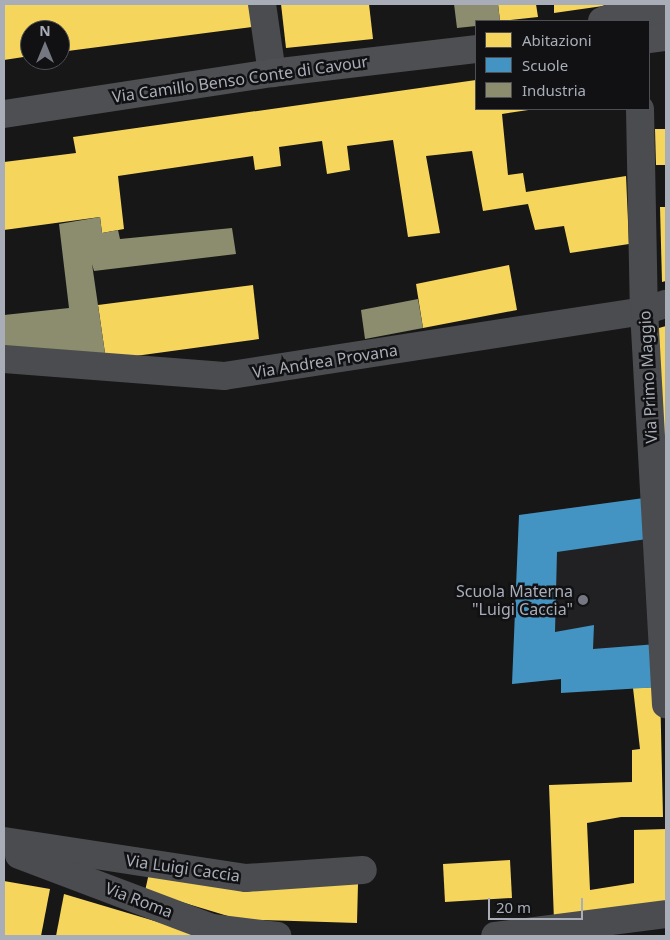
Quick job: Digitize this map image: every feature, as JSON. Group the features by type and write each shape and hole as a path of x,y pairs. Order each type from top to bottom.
{"main road":[{"path":"605,20 636,9 666,11"},
{"path":"650,39 666,37"},
{"name":"Via Camillo Benso Conte di Cavour","path":"4,114 272,73 475,49"}],"street":[{"path":"262,4 272,73"},
{"name":"Via Primo Maggio","path":"640,110 655,307 666,704"},
{"name":"Via Andrea Provana","path":"4,359 224,376 655,307"},
{"name":"Via Luigi Caccia","path":"4,841 246,878 363,870"},
{"name":"Via Roma","path":"4,849 212,928 278,936"},
{"path":"495,936 666,914"}],"shaded area":[{"name":"Scuola Materna \"Luigi Caccia\"","path":"644,498 657,644 561,679 512,684 519,515"}],"building: Abitazioni":[{"path":"4,4 249,4 252,27 70,51 70,20 20,20 20,58 4,60"},
{"path":"281,4 369,4 373,39 286,48"},
{"path":"498,4 536,4 538,17 500,20"},
{"path":"554,4 610,4 610,5 554,13"},
{"path":"475,80 475,110 528,110 502,114 508,175 523,173 526,192 626,176 629,244 570,253 564,226 535,230 528,204 483,211 472,151 426,156 440,233 408,237 393,140 347,146 350,170 327,174 322,141 279,147 281,166 255,170 253,156 118,176 124,229 102,233 100,217 4,230 4,162 76,153 73,137"},
{"path":"655,129 666,129 666,165 656,165"},
{"path":"660,207 666,207 666,281 662,282"},
{"path":"509,265 517,310 423,328 416,284"},
{"path":"253,285 259,339 106,360 98,305"},
{"path":"666,326 666,459 662,460 652,330"},
{"path":"660,687 663,817 621,817 587,823 590,890 634,883 634,830 666,829 666,907 554,921 549,785 632,782 632,750 640,749 633,688"},
{"path":"510,860 512,898 445,902 443,864"},
{"path":"149,873 264,882 358,884 357,923 263,920 264,927 145,891"},
{"path":"4,881 50,889 41,936 4,936"},
{"path":"64,894 195,933 194,936 56,936"}],"building: Scuole":[{"name":"Scuola Materna \"Luigi Caccia\"","path":"644,498 647,539 557,552 555,632 594,625 593,649 657,644 660,687 561,693 561,679 512,684 519,515"}],"building: Industria":[{"path":"454,4 498,4 500,20 475,20 475,26 457,28"},
{"path":"100,217 102,233 118,230 120,239 232,228 236,254 94,271 92,264 106,360 4,353 4,315 69,308 59,224"},
{"path":"418,299 423,328 365,339 361,310"}],"place":[{"name":"Scuola Materna \"Luigi Caccia\"","path":"583,600"}]}
